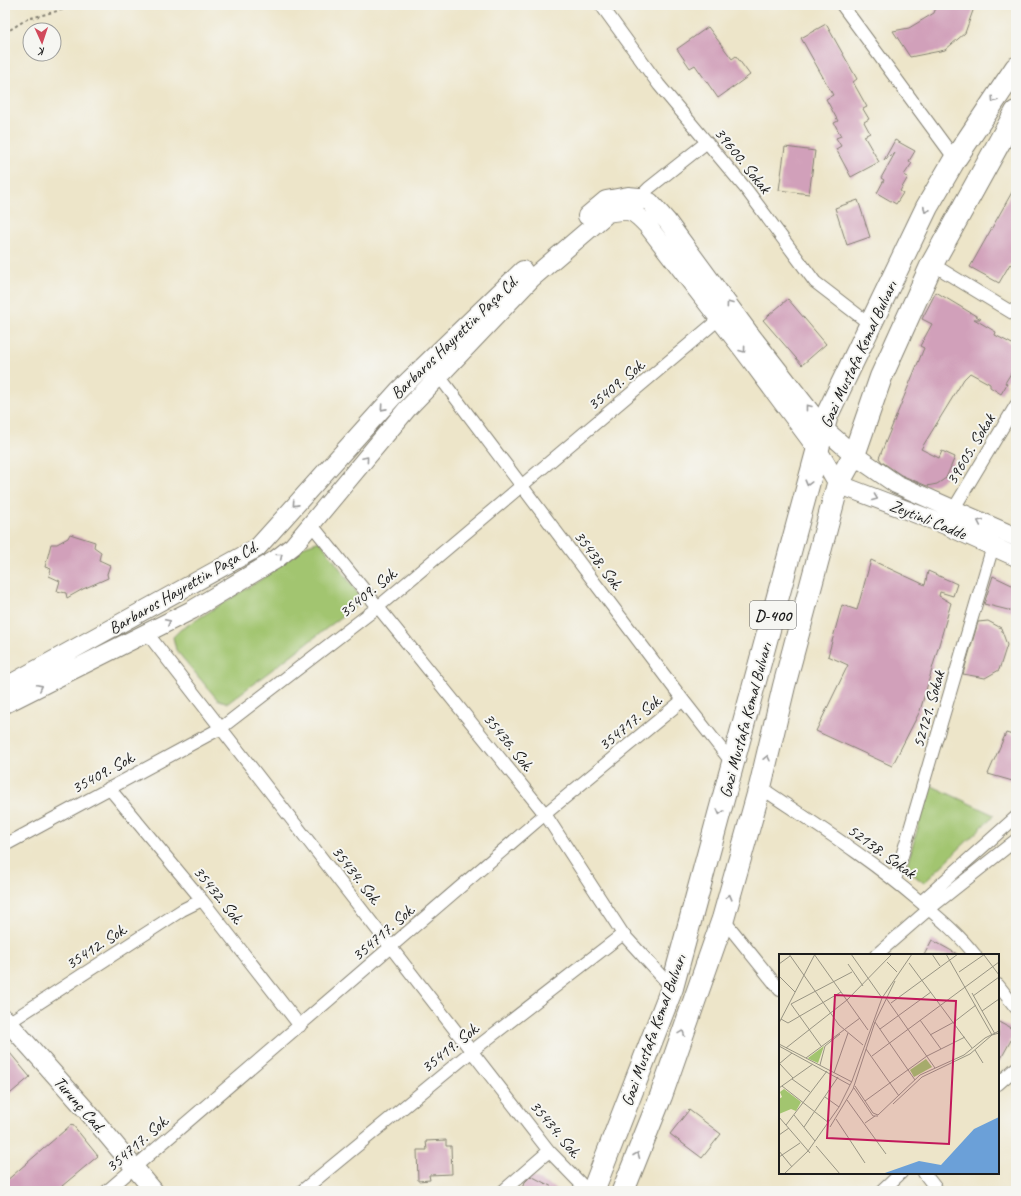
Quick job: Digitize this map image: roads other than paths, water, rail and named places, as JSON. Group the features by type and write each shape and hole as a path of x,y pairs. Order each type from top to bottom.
{"highway":[{"name":"Gazi Mustafa Kemal Bulvarı","path":"593,1191 672,988 827,416 927,207 955,159 1016,68"},
{"name":"Gazi Mustafa Kemal Bulvarı","path":"623,1191 661,1096 723,919 760,787 784,686 838,484 854,455 881,377 932,264 1014,118"}],"street":[{"name":"39600. Sokak","path":"601,5 659,85 746,189 816,282 871,325"},
{"path":"842,5 955,159"},
{"path":"634,204 649,188 707,142"},
{"name":"Barbaros Hayrettin Paşa Cd.","path":"5,687 257,548 399,390 532,262 606,200 628,196 634,204"},
{"path":"5,704 192,610 275,560 293,546 407,409 531,279 608,213 634,204 650,202 667,221 750,334 823,428 854,455"},
{"path":"634,204 638,216 647,225 818,450 838,484"},
{"path":"932,264 1016,315"},
{"name":"35409. Sok.","path":"5,845 221,728 378,607 719,319"},
{"name":"35438. Sok.","path":"439,376 733,764"},
{"name":"39605. Sokak","path":"953,510 1016,405"},
{"name":"Zeytinli Cadde","path":"854,455 896,484 1016,538"},
{"name":"Zeytinli Cadde","path":"838,484 943,524 1016,557"},
{"name":"35436. Sok.","path":"311,524 545,814 623,934 672,988"},
{"name":"52121. Sokak","path":"895,880 992,546"},
{"name":"35434. Sok.","path":"147,633 549,1151 588,1191"},
{"name":"354717. Sok.","path":"107,1191 545,814 683,700"},
{"name":"52138. Sokak","path":"760,787 895,880 967,945 974,954"},
{"name":"35432. Sok.","path":"110,788 202,900 300,1026"},
{"path":"877,954 1016,817"},
{"path":"925,906 1016,840"},
{"name":"35412. Sok.","path":"6,1022 182,910 202,900"},
{"path":"723,919 779,989"},
{"name":"35419. Sok.","path":"302,1191 472,1051 623,934"},
{"path":"999,986 1016,1008"},
{"name":"Turunç Cad.","path":"6,1022 87,1111 154,1191"},
{"path":"999,1083 1016,1068"},
{"path":"503,1191 549,1151"},
{"path":"882,1191 899,1174"},
{"path":"925,1174 938,1191"}]}
